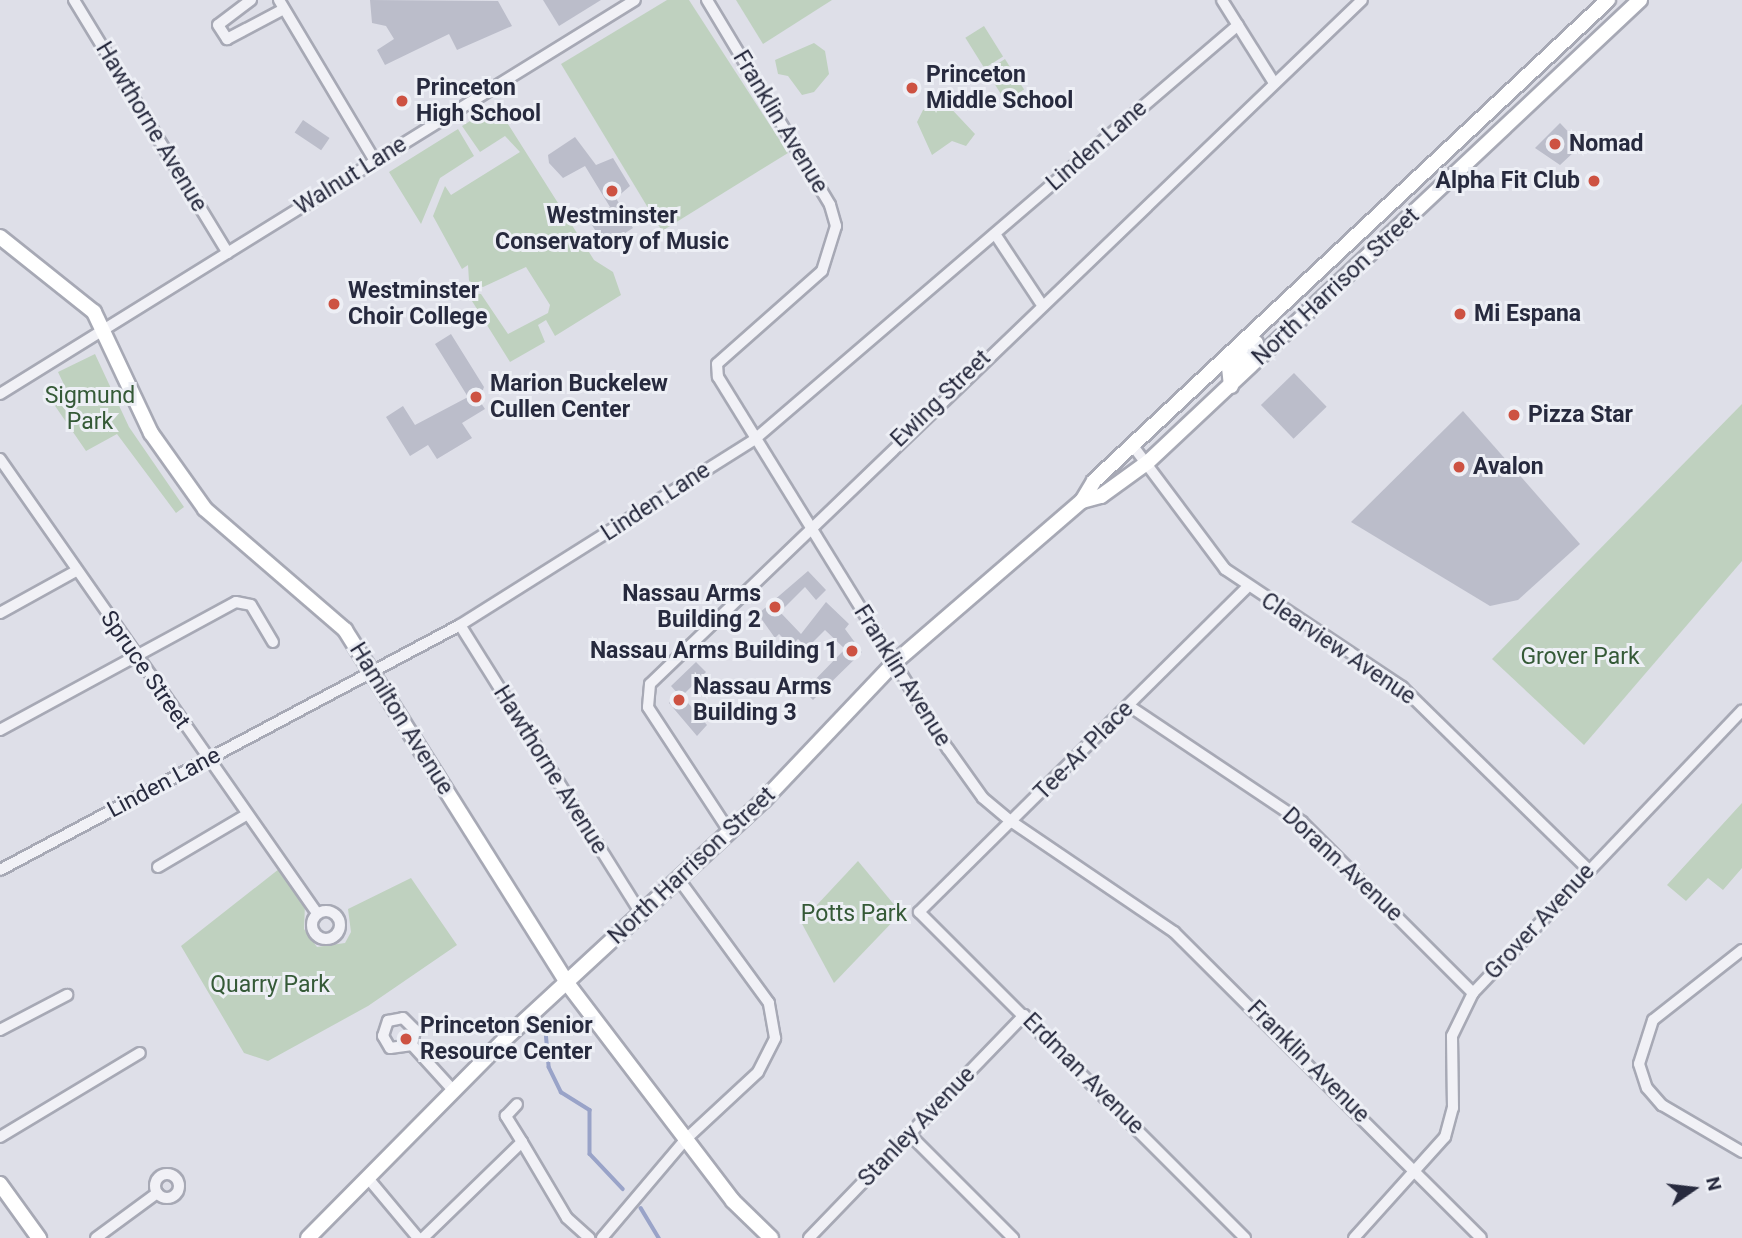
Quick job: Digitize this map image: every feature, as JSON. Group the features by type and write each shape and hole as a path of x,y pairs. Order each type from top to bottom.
{"street":[{"name":"Hawthorne Avenue","path":"74,0 228,253"},
{"path":"251,0 218,25 227,39 281,4 375,161"},
{"name":"Walnut Lane","path":"0,394 105,332 635,0"},
{"name":"Franklin Avenue","path":"707,0 830,205 836,226 822,271 717,363 718,377 894,663 970,781 1012,822 1174,932 1418,1171 1482,1238"},
{"path":"1222,0 1274,83"},
{"name":"Ewing Street","path":"729,831 648,707 647,692 810,527 1041,302 1362,0"},
{"name":"North Harrison Street","path":"308,1238 453,1090 729,831 894,663 1082,501 1172,407 1608,0"},
{"name":"North Harrison Street","path":"1082,501 1101,495 1148,462 1640,0"},
{"name":"Linden Lane","path":"0,870 460,625 755,439 1238,25"},
{"path":"995,234 1041,302"},
{"name":"Hamilton Avenue","path":"0,237 73,290 105,332 137,409 191,492 224,529 334,617 372,671 567,982 686,1139 771,1238"},
{"path":"1287,300 1301,293 1326,296"},
{"path":"1231,386 1229,368 1260,339 1261,326"},
{"path":"1172,407 1196,418"},
{"name":"Clearview Avenue","path":"1133,446 1148,462 1210,553 1246,588 1402,687 1589,870"},
{"name":"Spruce Street","path":"0,459 134,657 317,913"},
{"path":"0,613 76,571"},
{"name":"Tee-Ar Place","path":"919,912 1246,588"},
{"path":"0,730 236,602 251,605 273,642"},
{"name":"Hawthorne Avenue","path":"460,625 641,914"},
{"name":"Dorann Avenue","path":"1129,706 1302,822 1473,993"},
{"name":"Grover Avenue","path":"1354,1238 1418,1171 1450,1122 1452,1036 1473,993 1742,711"},
{"path":"158,867 246,815"},
{"path":"602,1238 686,1139 766,1062 776,1026 769,1003 678,878"},
{"name":"Erdman Avenue","path":"919,912 1245,1238"},
{"path":"1742,950 1653,1020 1639,1064 1647,1088 1662,1105 1742,1152"},
{"path":"0,1030 67,995"},
{"name":"Stanley Avenue","path":"809,1238 1024,1016"},
{"path":"412,1045 453,1090"},
{"path":"0,1137 139,1053"},
{"path":"517,1104 506,1116 567,1217 589,1238"},
{"path":"910,1135 1013,1238"},
{"path":"367,1177 420,1238 522,1142"},
{"path":"0,1184 39,1238"},
{"path":"96,1238 157,1193"}],"green space":[{"path":"667,0 689,0 788,153 662,231 561,64"},
{"path":"736,0 832,0 763,44"},
{"path":"984,26 1003,57 984,68 965,38"},
{"path":"814,43 825,51 829,74 814,92 802,95 788,76 778,74 775,60"},
{"path":"1005,59 1024,90 1005,101 986,71"},
{"path":"944,101 975,134 966,146 952,141 932,155 917,122 923,110"},
{"path":"496,105 594,260 613,272 621,295 555,336 546,320 538,325 545,342 510,362 467,293 481,294 508,334 548,313 550,305 526,267 483,287 469,281 468,265 462,269 433,216 445,186 451,195 520,152 505,136 480,152 462,126"},
{"path":"458,129 474,156 440,178 421,224 389,172"},
{"name":"Sigmund Park","path":"95,354 129,427 184,507 176,513 117,434 86,451 51,400 68,393 58,372"},
{"name":"Grover Park","path":"1742,404 1742,561 1584,745 1492,659"},
{"path":"1742,803 1742,868 1723,890 1708,878 1686,901 1667,885"},
{"name":"Potts Park","path":"858,861 901,913 834,983 801,922"},
{"name":"Quarry Park","path":"279,869 305,904 304,929 317,947 345,943 351,932 348,909 411,878 457,945 368,1006 268,1061 244,1053 181,946"}],"building":[{"name":"Princeton High School","path":"370,0 498,1 512,26 457,50 449,34 385,65 377,50 394,39 386,26 372,23"},
{"name":"Princeton High School","path":"543,0 601,0 559,26"},
{"path":"303,120 330,138 321,150 295,132"},
{"name":"Nomad","path":"1560,123 1575,139 1568,146 1574,152 1560,165 1535,148"},
{"name":"Westminster Conservatory of Music","path":"575,137 596,165 613,158 630,186 616,198 633,228 605,246 590,222 610,207 585,166 563,178 549,163 548,155"},
{"name":"Marion Buckelew Cullen Center","path":"451,334 484,387 479,400 485,409 462,423 472,438 437,459 428,445 410,456 386,417 403,406 415,425 468,397 435,344"},
{"path":"1294,373 1327,407 1294,439 1261,405"},
{"name":"Avalon","path":"1463,411 1580,544 1518,600 1490,606 1351,522"},
{"path":"808,571 826,590 816,600 805,587 780,612 801,634 826,602 849,624 845,629 862,652 813,700 804,691 845,649 825,630 807,648 798,639 791,646 779,634 775,638 758,614"},
{"name":"Nassau Arms Building 3","path":"696,662 706,672 682,696 707,725 697,736 669,703 678,694 671,686"}],"waterway":[{"path":"546,1031 549,1067 561,1092 590,1110 590,1154 623,1189"},
{"path":"641,1208 659,1238"}],"place":[{"name":"Princeton Middle School","path":"912,88"},
{"name":"Princeton High School","path":"402,101"},
{"name":"Nomad","path":"1555,144"},
{"name":"Alpha Fit Club","path":"1594,181"},
{"name":"Westminster Conservatory of Music","path":"612,191"},
{"name":"Westminster Choir College","path":"334,304"},
{"name":"Mi Espana","path":"1460,314"},
{"name":"Marion Buckelew Cullen Center","path":"476,397"},
{"name":"Pizza Star","path":"1514,415"},
{"name":"Avalon","path":"1459,467"},
{"name":"Nassau Arms Building 2","path":"775,607"},
{"name":"Nassau Arms Building 1","path":"852,651"},
{"name":"Nassau Arms Building 3","path":"679,700"},
{"name":"Princeton Senior Resource Center","path":"406,1039"}]}
